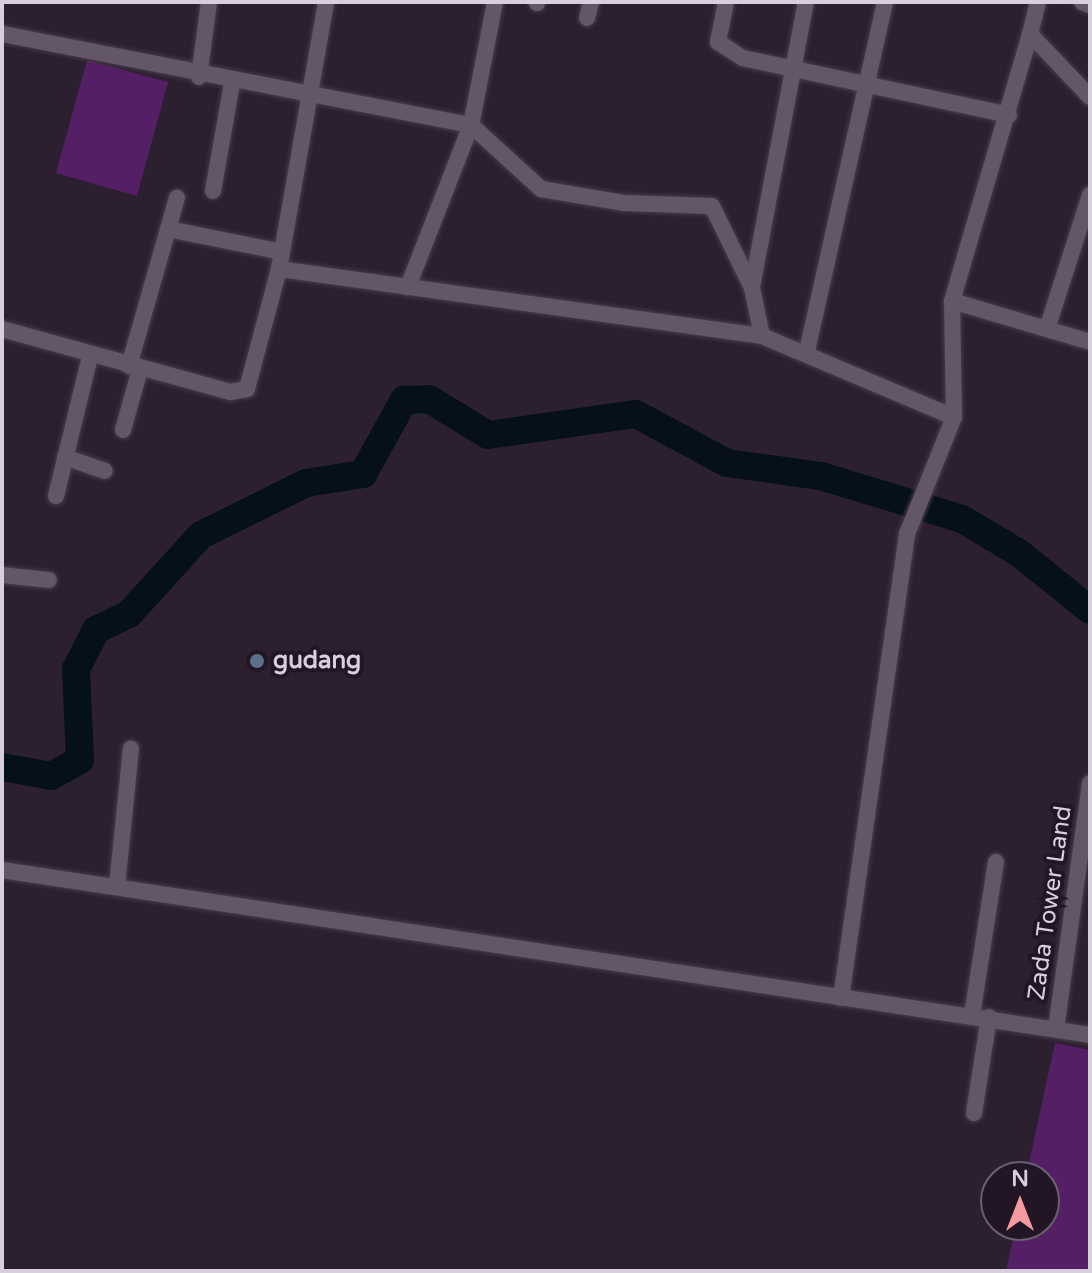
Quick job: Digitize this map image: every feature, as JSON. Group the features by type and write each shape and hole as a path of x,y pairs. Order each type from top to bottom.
{"street":[{"path":"199,77 209,2"},
{"path":"2,329 90,356 230,392 247,389 281,261 326,2"},
{"path":"408,287 471,125 495,2"},
{"path":"726,2 718,42 724,51 792,71 1009,115"},
{"path":"752,288 806,2"},
{"path":"807,351 885,2"},
{"path":"841,998 895,611 915,512 931,481 954,417 952,301 1009,115 1038,2"},
{"path":"1082,2 1090,5"},
{"path":"2,34 199,77 471,125 541,189 625,203 712,206 752,288 762,336"},
{"path":"1030,34 1090,97"},
{"path":"213,191 232,83"},
{"path":"1047,329 1090,195"},
{"path":"123,430 177,198"},
{"path":"168,229 281,261 408,287 762,336 807,351 954,417"},
{"path":"952,301 1090,342"},
{"path":"56,496 90,356"},
{"path":"65,457 105,471"},
{"path":"2,575 49,580"},
{"path":"117,886 131,749"},
{"name":"Zada Tower Land","path":"1056,1029 1090,783"},
{"path":"972,1015 996,862"},
{"path":"2,870 841,998 989,1017 1090,1035"},
{"path":"974,1113 989,1017"}],"shaded area":[{"path":"87,60 168,82 137,196 56,173"},
{"path":"1055,1043 1090,1050 1090,1271 1006,1271 1013,1241 1060,1241 1060,1161 1029,1161"}],"waterway":[{"path":"2,767 51,776 80,760 76,669 96,630 129,614 201,535 306,483 363,474 404,400 429,399 488,435 636,414 727,463 821,476 962,519 1019,553 1090,610"}],"place":[{"name":"gudang","path":"257,661"}]}
